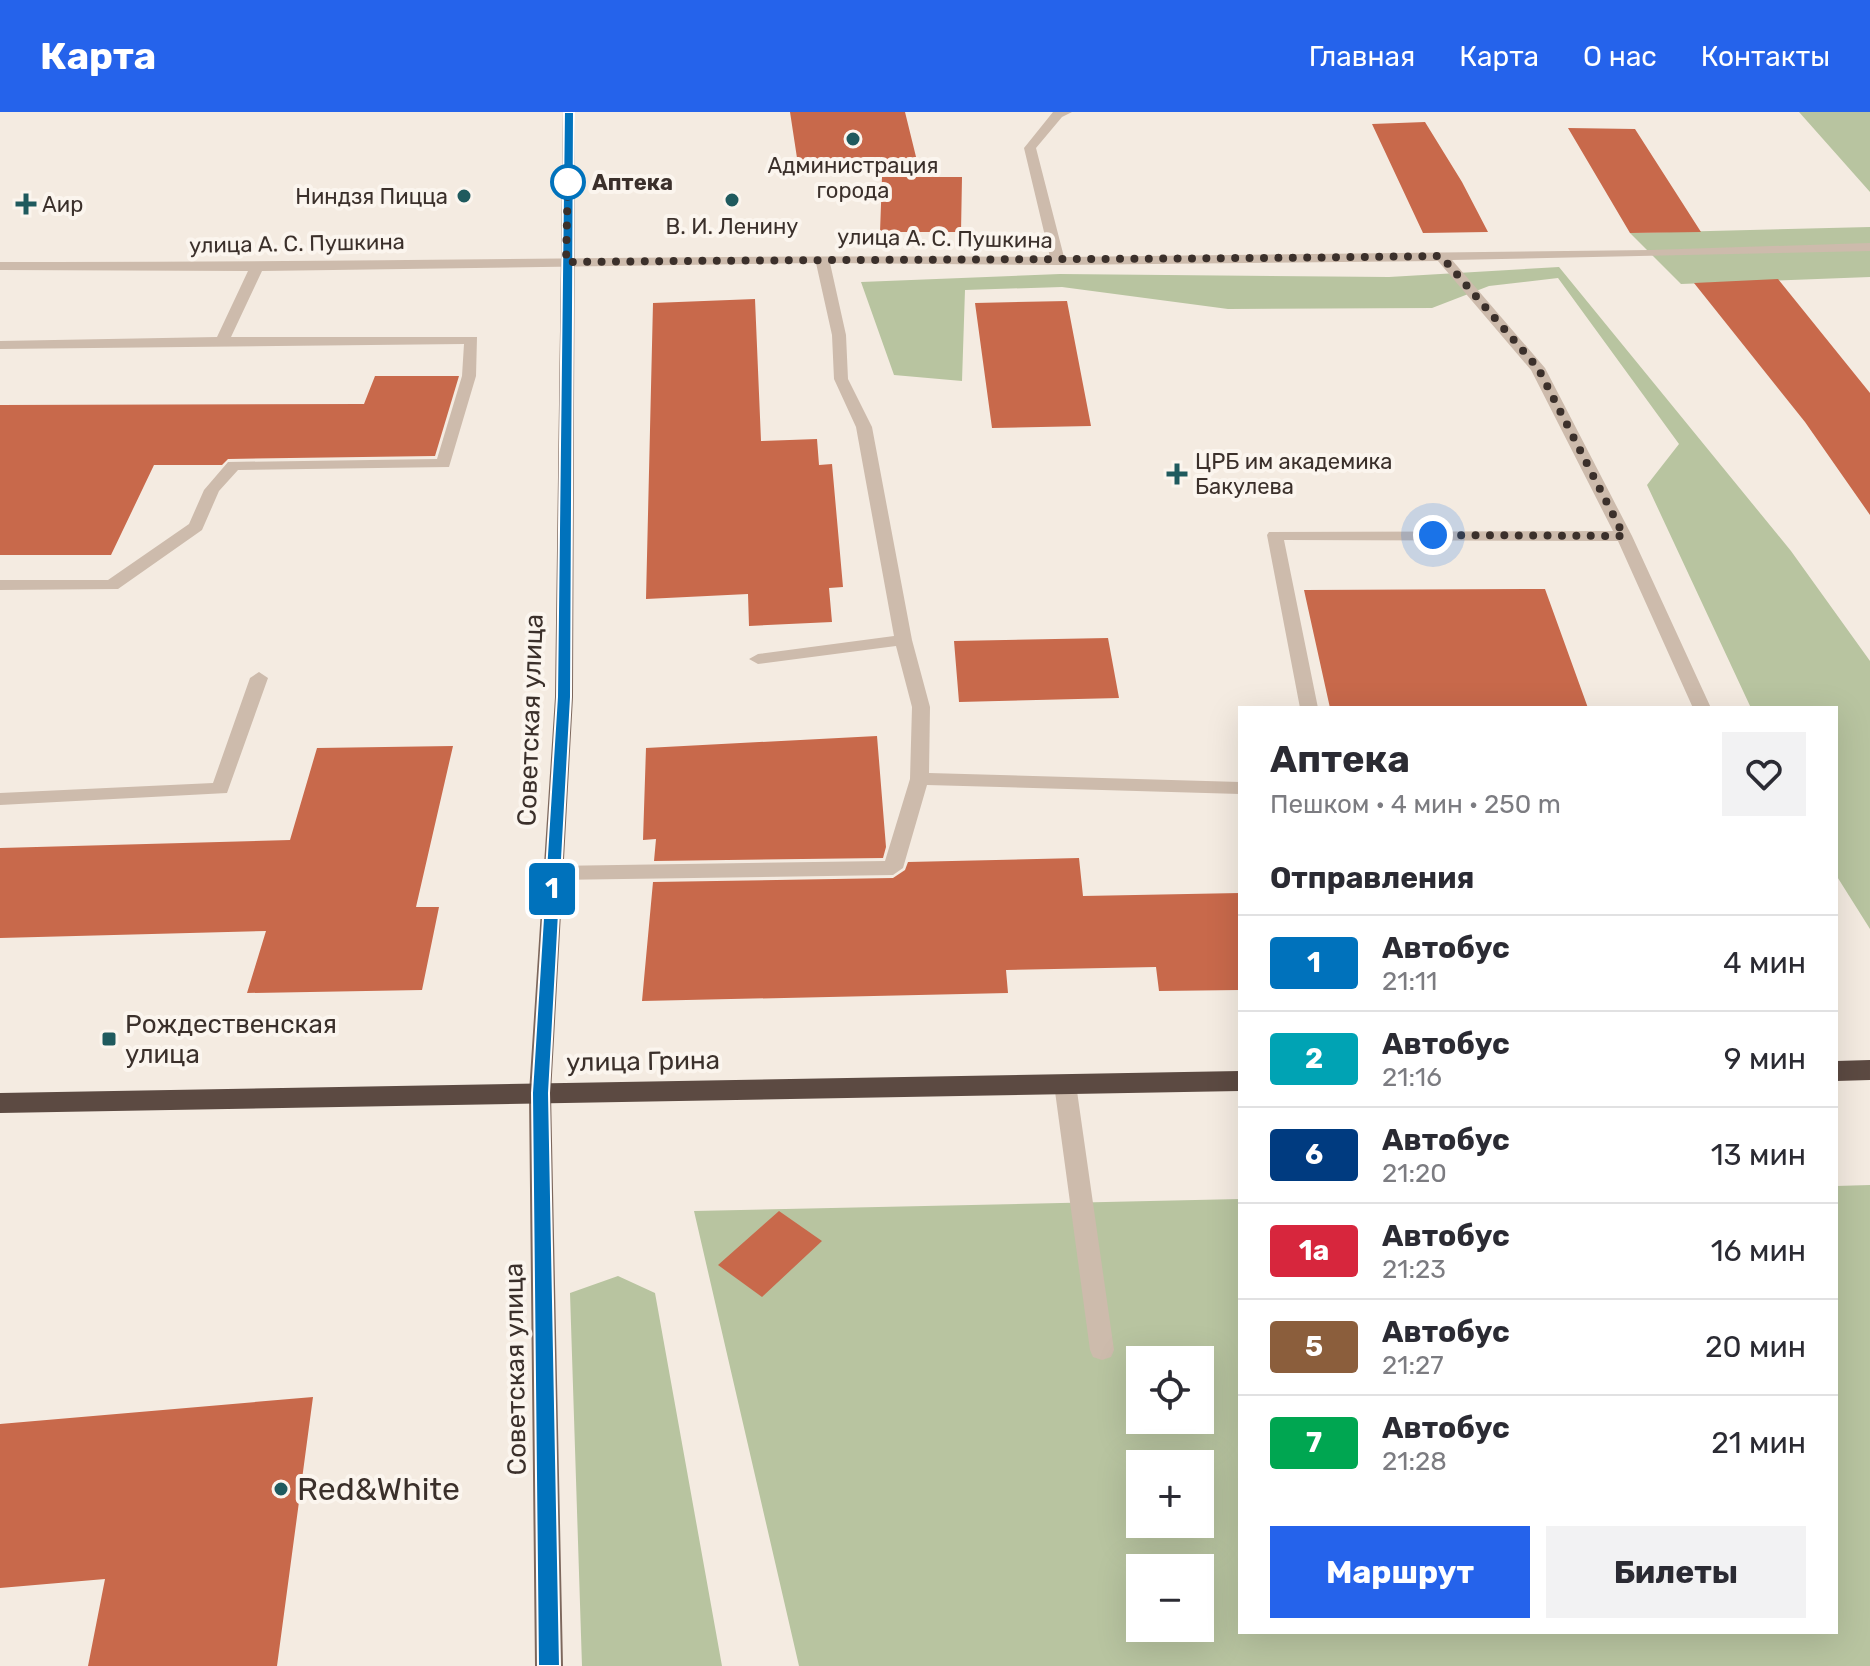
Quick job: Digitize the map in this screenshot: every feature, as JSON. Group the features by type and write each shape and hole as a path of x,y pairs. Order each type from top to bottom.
{"highway":[{"path":"1838,1071 1870,1070"},
{"name":"улица Грина","path":"0,1103 1238,1081"}],"main road":[{"name":"Советская улица","path":"549,1666 540,1093 564,697 569,112"}],"street":[{"path":"1058,261 1030,148 1058,114 1066,112"},
{"name":"улица А. С. Пушкина","path":"0,266 257,267 822,259 1058,261 1870,247"},
{"path":"1441,256 1538,368 1624,536 1701,706"},
{"path":"553,873 893,868 919,779 921,707 903,640 864,427 841,379 839,335 822,259"},
{"path":"222,341 257,267"},
{"path":"0,345 472,340 469,376 443,464 234,465 212,490 196,527 112,585 0,585"},
{"path":"1309,706 1275,535 1624,536"},
{"path":"758,659 903,640"},
{"path":"0,799 220,789 259,678"},
{"path":"919,779 1238,788"},
{"path":"1065,1084 1102,1350"}],"green space":[{"path":"1799,112 1870,112 1870,192"},
{"path":"1870,227 1870,277 1681,284 1630,233"},
{"path":"1559,267 1791,551 1870,661 1870,929 1838,878 1838,706 1750,706 1647,485 1679,444 1558,278 1489,286 1432,308 1228,309 1062,287 965,290 962,381 894,375 861,282 1060,274 1389,277"},
{"path":"1870,1185 1870,1666 799,1666 694,1211 1238,1199 1238,1634 1838,1634 1838,1186"},
{"path":"618,1276 655,1293 722,1666 582,1666 570,1293"}],"building":[{"name":"Администрация города","path":"790,112 905,112 918,165 799,171"},
{"path":"1425,122 1488,232 1423,233 1372,124"},
{"path":"1568,128 1635,129 1701,232 1630,233"},
{"path":"882,177 962,177 961,232 880,232"},
{"path":"1778,279 1870,393 1870,515 1805,422 1694,283"},
{"path":"755,299 761,441 817,439 819,465 832,464 843,587 829,588 832,622 749,626 748,594 646,599 653,303"},
{"path":"1067,301 1091,426 992,428 975,303"},
{"path":"375,376 459,376 435,456 228,459 222,465 154,465 111,555 0,555 0,405 364,404"},
{"path":"1545,589 1587,706 1330,706 1304,590"},
{"path":"1108,638 1119,698 959,702 954,641"},
{"path":"877,736 886,847 883,858 654,861 656,839 643,840 646,748"},
{"path":"453,746 416,907 439,907 422,990 247,993 266,931 0,938 0,848 290,840 317,748"},
{"path":"1079,858 1083,896 1238,893 1238,990 1159,991 1156,967 1006,970 1008,993 642,1001 653,882 893,878 905,870 908,862"},
{"path":"779,1211 822,1241 762,1297 718,1265"},
{"path":"313,1397 277,1666 88,1666 105,1579 0,1588 0,1424"}],"bus line":[{"name":"1","path":"549,1666 540,1093 564,697 569,112"}],"place":[{"name":"Администрация города","path":"853,139"},
{"name":"Аптека","path":"568,182"},
{"name":"Ниндзя Пицца","path":"464,196"},
{"name":"В. И. Ленину","path":"732,200"},
{"name":"Аир","path":"26,204"},
{"name":"ЦРБ им академика Бакулева","path":"1177,474"},
{"name":"Рождественская улица","path":"109,1039"},
{"name":"Red&White","path":"281,1489"}],"route":[{"path":"568,182 568,175 566,262 1441,256 1538,368 1624,536 1433,535"}]}
